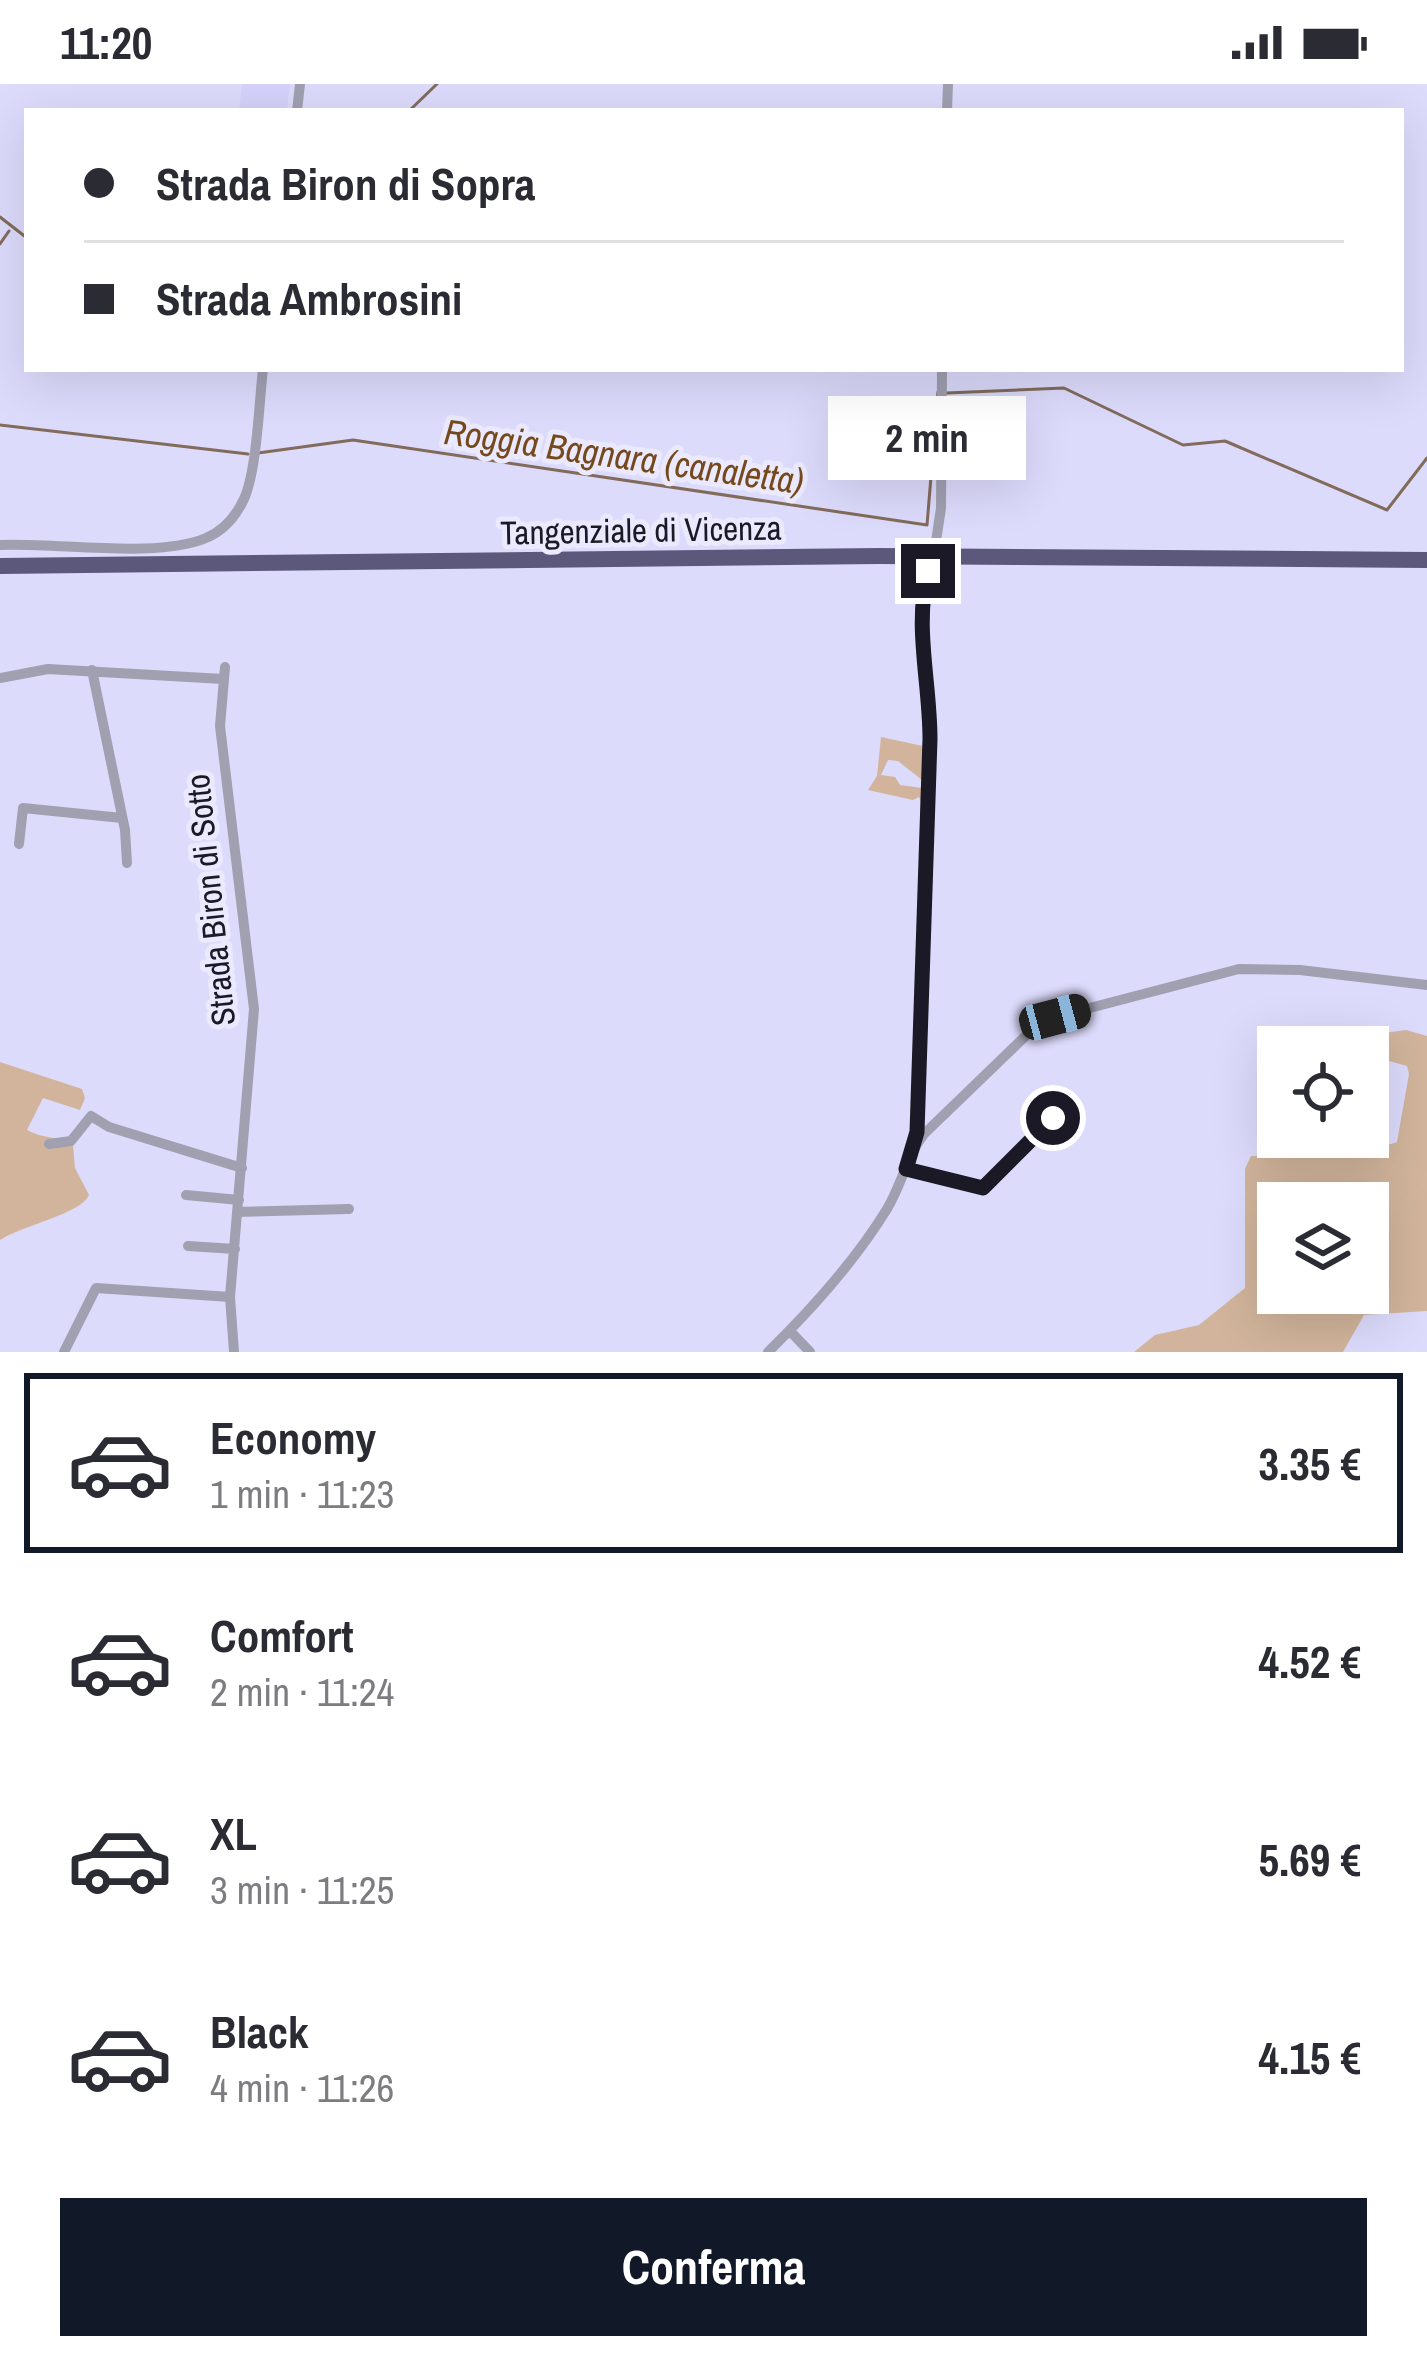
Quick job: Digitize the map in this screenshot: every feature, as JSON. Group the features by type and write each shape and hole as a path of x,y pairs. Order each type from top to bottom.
{"highway":[{"name":"Tangenziale di Vicenza","path":"0,566 879,556 1427,560"}],"street":[{"path":"0,545 151,546 188,544 209,537 228,524 247,494 263,372"},
{"path":"934,548 941,508 942,372"},
{"path":"768,1352 854,1257 886,1211 916,1144 930,739 920,613 928,571"},
{"path":"0,678 48,669 92,670 127,863"},
{"name":"Strada Biron di Sotto","path":"92,670 224,673 220,726 254,1009 230,1297 234,1352"},
{"path":"19,844 23,808 122,818"},
{"path":"916,1144 1039,1023 1055,1017 1239,970 1300,970 1427,986"},
{"path":"906,1169 983,1188 1068,1107"},
{"path":"49,1144 71,1141 91,1116 109,1127 242,1168"},
{"path":"186,1195 238,1206 350,1209"},
{"path":"188,1246 235,1249"},
{"path":"64,1352 96,1288 230,1297"},
{"path":"790,1330 810,1352"}],"shaded area":[{"path":"242,84 290,84 287,108 239,108"},
{"path":"881,737 923,746 922,780 898,761 888,760 881,775 895,777 900,785 922,788 921,802 919,797 913,800 868,790 877,776"},
{"path":"1406,1030 1427,1036 1427,1311 1389,1313 1389,1182 1257,1182 1257,1314 1380,1314 1364,1315 1343,1352 1134,1352 1155,1335 1199,1325 1245,1288 1245,1169 1251,1156 1389,1158 1389,1144 1397,1142 1407,1066 1389,1061 1389,1032"},
{"path":"0,1062 82,1089 85,1098 80,1110 43,1098 27,1130 73,1145 75,1168 89,1195 75,1208 0,1240"}],"waterway":[{"path":"412,108 437,84"},
{"name":"Roggia Bagnara (canaletta)","path":"0,217 24,236"},
{"name":"Roggia Bagnara (canaletta)","path":"0,244 9,231"},
{"name":"Roggia Bagnara (canaletta)","path":"947,393 1064,388 1183,445 1225,441 1387,510 1427,458"},
{"name":"Roggia Bagnara (canaletta)","path":"258,453 353,440 927,525 938,392"},
{"name":"Roggia Bagnara (canaletta)","path":"0,425 248,454"}],"route":[{"path":"928,571 920,613 930,700 926,893 917,1132 906,1169 983,1188 1053,1118"}]}
